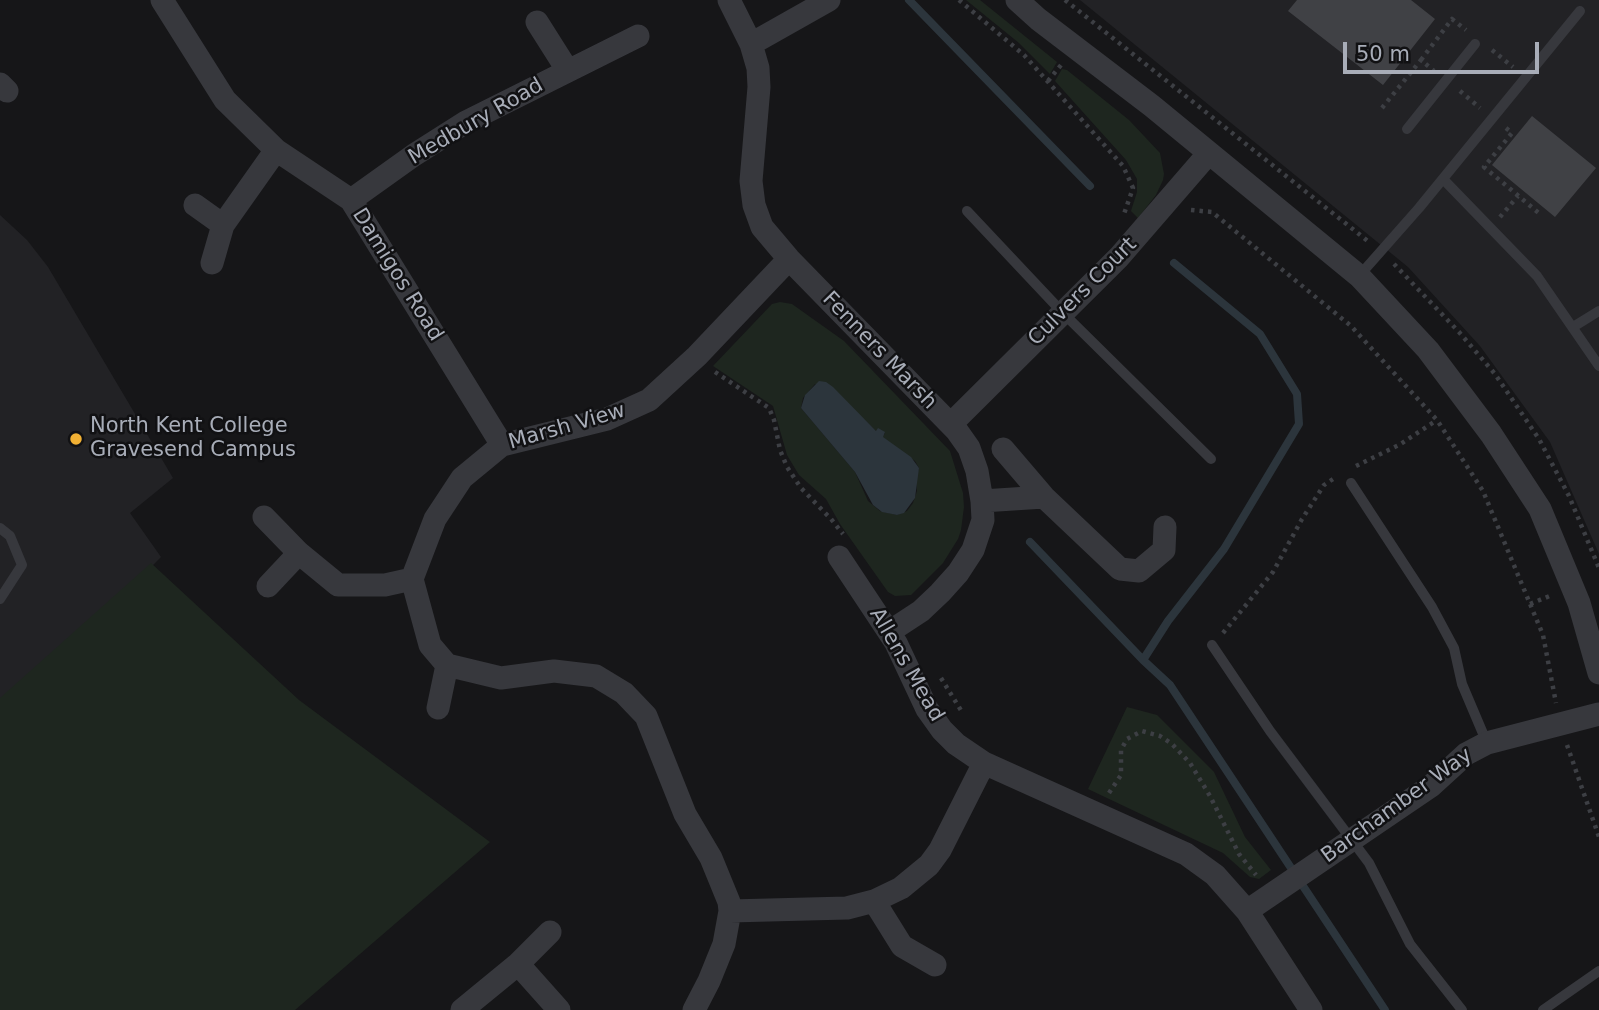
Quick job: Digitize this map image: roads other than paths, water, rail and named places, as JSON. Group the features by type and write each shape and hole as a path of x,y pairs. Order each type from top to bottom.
{"street":[{"name":"Damigos Road","path":"162,0 225,100 276,150 351,200 502,445"},
{"name":"Fenners Marsh","path":"729,0 757,60 759,87 751,163 752,199 762,227 789,259 950,424 966,443 974,459 982,500 981,530 964,565 927,606 890,632"},
{"path":"751,44 830,0"},
{"path":"1017,0 1152,106 1359,276 1428,350 1491,434 1540,509 1579,603 1599,673"},
{"name":"Medbury Road","path":"537,22 568,71"},
{"name":"Medbury Road","path":"351,200 455,128 638,36"},
{"path":"212,263 223,225 276,150"},
{"name":"Culvers Court","path":"950,424 1143,231 1209,153"},
{"path":"194,205 223,225"},
{"name":"Marsh View","path":"412,579 425,539 462,478 502,445 607,419 641,405 706,347 789,259"},
{"path":"1003,449 1045,497 1120,569 1139,571 1164,550 1164,527"},
{"path":"982,500 1045,497"},
{"path":"264,517 299,553 338,585 385,585 412,579 430,645 447,665 501,678 554,671 596,676 624,693 646,716 685,814 711,859 726,893 730,912 720,955 694,1010"},
{"name":"Allens Mead","path":"843,550 890,632 922,700 936,723 956,744 984,763 1186,854 1214,875 1247,911 1311,1010"},
{"path":"268,586 299,553"},
{"path":"438,708 447,665"},
{"name":"Barchamber Way","path":"1247,911 1269,885 1345,844 1431,786 1466,754 1487,743 1599,713"},
{"path":"730,912 847,908 874,901 908,883 933,860 954,826 984,763"},
{"path":"874,901 901,946 935,965"},
{"path":"463,1010 518,964 550,932"},
{"path":"518,964 559,1010"}],"lane":[{"path":"1359,276 1443,179 1580,11"},
{"path":"1407,130 1475,44"},
{"path":"1443,179 1537,276 1599,366"},
{"path":"967,211 1063,313 1212,459"},
{"path":"1573,327 1599,311"},
{"path":"1351,483 1432,607 1454,648 1462,684 1487,743"},
{"path":"0,528 10,537 22,565 0,599"},
{"path":"1212,645 1345,844 1369,863 1410,944 1462,1010"},
{"path":"1543,1010 1599,971"}],"waterway":[{"path":"909,0 1090,186"},
{"path":"1143,660 1168,621 1224,549 1299,424 1297,394 1260,334 1174,263"},
{"path":"1030,542 1170,685 1385,1010"}],"place":[{"name":"North Kent College Gravesend Campus","path":"76,439"}]}
